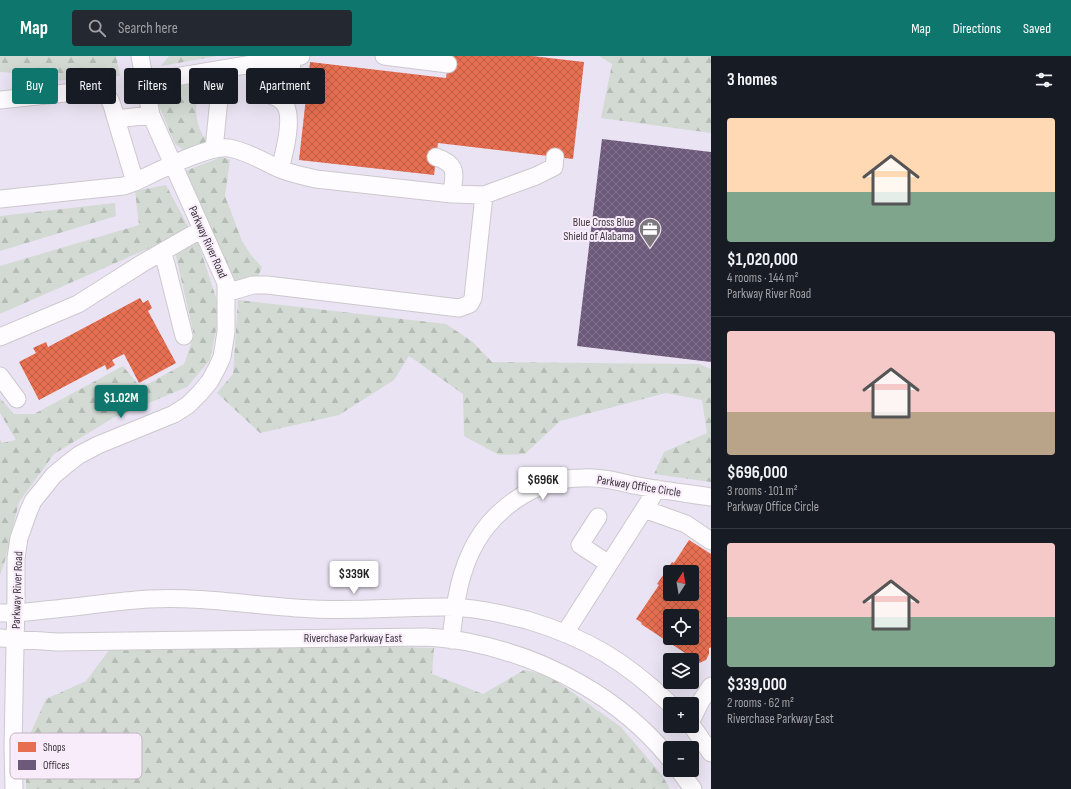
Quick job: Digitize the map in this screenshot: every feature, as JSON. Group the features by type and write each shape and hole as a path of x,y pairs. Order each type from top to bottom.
{"street":[{"name":"Parkway River Road","path":"140,56 142,68"},
{"path":"384,56 448,64"},
{"path":"228,68 295,57 293,68"},
{"path":"258,63 257,92 279,98 284,103 288,112 287,140 280,169"},
{"path":"0,100 93,90 105,93 111,101 135,182"},
{"name":"Parkway River Road","path":"12,733 8,685 8,612 19,538 33,501 54,475 79,455 98,445 174,414 188,404 210,381 222,358 226,332 226,283 151,115 149,104"},
{"path":"214,149 218,104"},
{"path":"116,119 151,115"},
{"path":"0,199 124,186 173,164 214,149 229,148 240,151 280,169 316,179 452,194 484,195 536,176 554,167 555,157"},
{"path":"436,157 446,160 452,166 454,173 452,194"},
{"path":"226,293 254,285 267,285 459,308 470,304 473,298 484,195"},
{"path":"0,337 78,304 202,229"},
{"path":"162,252 184,336"},
{"path":"0,376 17,399"},
{"name":"Parkway Office Circle","path":"452,640 461,578 470,554 479,537 499,513 523,494 554,482 582,478 606,479 657,489 711,497"},
{"path":"565,633 657,489"},
{"path":"644,509 686,524 711,540"},
{"path":"598,516 580,545 609,564"},
{"path":"8,612 79,607 111,602 177,598 312,609 345,610 456,608 484,610 508,615 565,633 588,643 640,677 663,698"},
{"name":"Riverchase Parkway East","path":"8,638 57,642 426,637 468,642 512,653 542,664 575,680 630,718 663,750"},
{"path":"699,705 711,686"},
{"path":"697,733 711,752"},
{"path":"684,777 693,789"},
{"name":"Parkway River Road","path":"14,779 14,789"}],"shaded area":[{"path":"0,56 711,56 711,789 0,789"}],"green space":[{"path":"0,56 116,56 120,76 116,76 116,68 66,68 66,80 58,81 58,68 12,68 12,73 0,72"},
{"path":"169,56 217,56 161,66"},
{"path":"599,56 711,56 711,133 601,118 612,64"},
{"path":"189,84 189,104 197,104 197,121 203,136 210,139 209,144 188,153 175,144 158,104 181,104 181,85"},
{"path":"222,157 230,160 225,196 242,241 251,255 262,267 258,277 247,281 234,282 185,171"},
{"path":"166,185 190,230 0,314 0,266 139,225 135,191"},
{"path":"115,203 116,216 0,251 0,216"},
{"path":"198,242 220,310 210,360 187,387 113,418 54,454 19,502 0,575 0,439 2,443 16,440 0,413 0,398 14,414 34,414 123,366 141,388 184,364 194,335 175,252"},
{"path":"238,300 446,324 473,342 492,362 699,364 711,369 711,482 654,474 664,452 707,433 702,400 666,393 560,421 525,454 499,455 464,436 463,394 409,356 394,380 339,415 260,433 217,393 233,374"},
{"path":"366,646 434,648 432,674 483,694 524,670 548,675 621,727 662,775 670,789 26,789 26,779 142,779 142,733 31,733 46,699 86,681 110,649"}],"building: Shops":[{"path":"449,56 532,56 584,62 573,159 438,143 434,175 299,160 305,104 325,104 325,68 309,68 310,62 446,78"},
{"path":"140,298 143,303 148,300 152,308 148,311 176,363 139,383 124,354 112,360 115,365 107,370 105,365 39,400 19,362 36,353 33,348 46,342 48,347"},
{"path":"689,540 711,554 711,647 709,648 709,654 706,660 699,663 699,653 685,653 673,645 699,645 699,609 663,609 663,638 636,619 659,585 657,584 663,575 663,601 699,601 699,565 670,565 672,562 674,563"}],"building: Offices":[{"name":"Blue Cross Blue Shield of Alabama","path":"602,139 711,152 711,362 577,346"}],"place":[{"name":"Blue Cross Blue Shield of Alabama","path":"650,248"}]}
